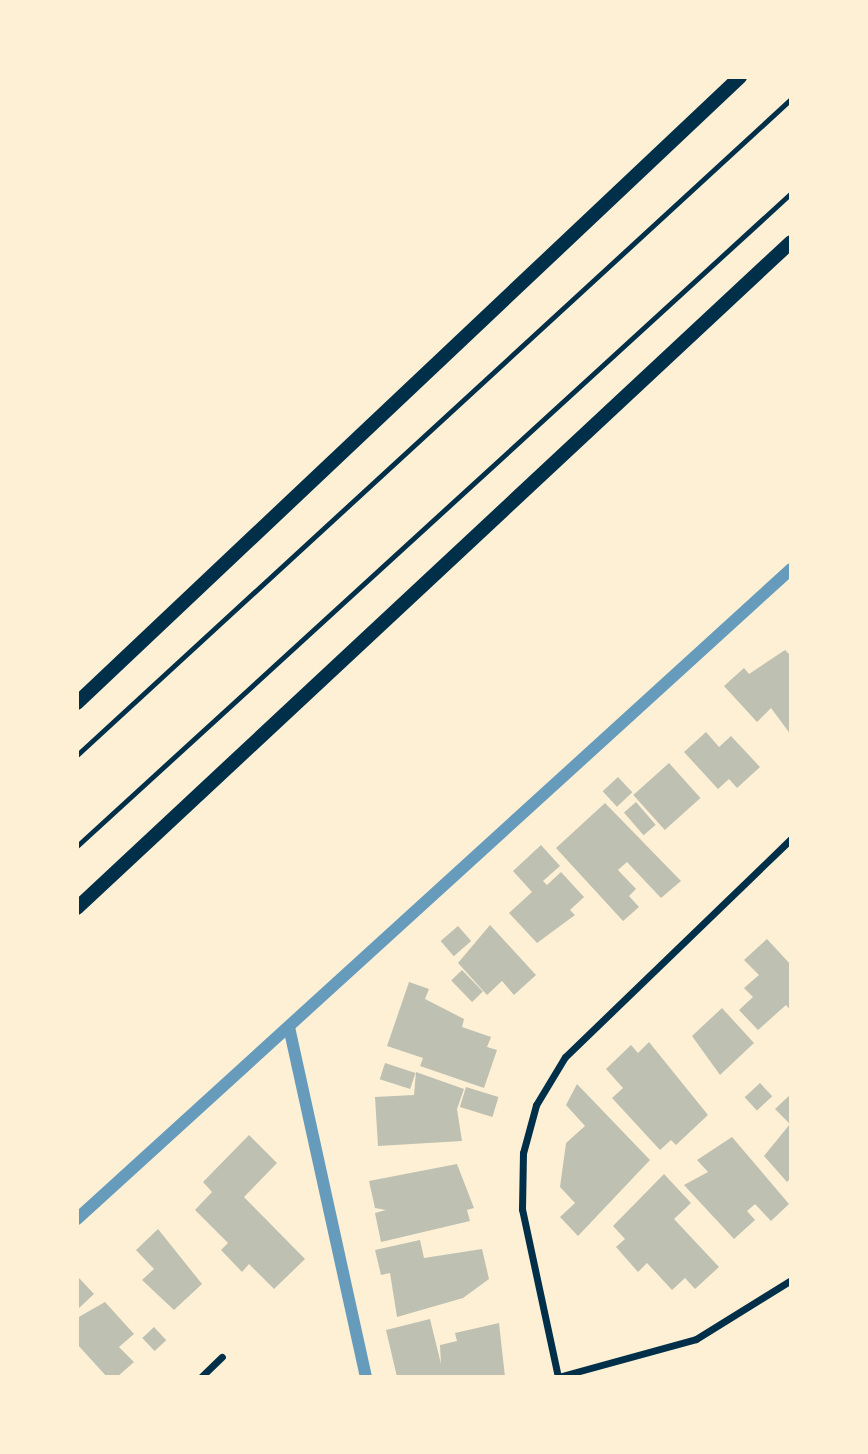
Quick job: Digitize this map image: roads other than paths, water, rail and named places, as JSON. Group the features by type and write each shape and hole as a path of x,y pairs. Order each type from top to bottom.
{"main road":[{"path":"77,703 740,77"},
{"path":"77,908 791,242"}],"street":[{"path":"791,839 565,1057 536,1105 523,1153 522,1209 558,1377 696,1339 791,1280"},
{"path":"201,1377 222,1357"}],"lane":[{"path":"77,755 791,99"},
{"path":"77,846 791,193"}],"waterway":[{"path":"77,1219 791,569"},
{"path":"289,1027 366,1377"}]}
